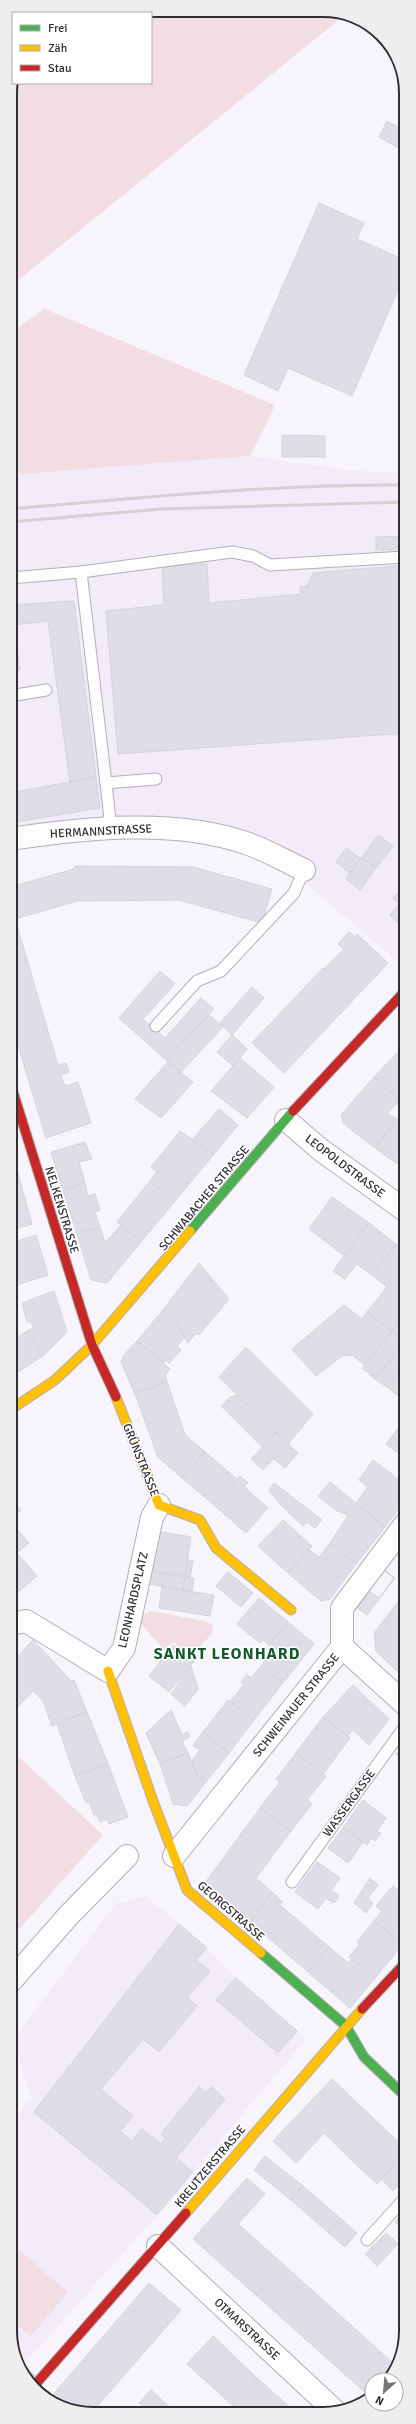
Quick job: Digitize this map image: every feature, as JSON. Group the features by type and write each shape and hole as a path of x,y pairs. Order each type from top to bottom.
{"street":[{"name":"HERMANNSTRASSE","path":"17,838 55,833 138,827 186,830 240,841 304,870"},
{"name":"SCHWABACHER STRASSE","path":"17,1405 55,1380 92,1345 286,1120 399,998"},
{"name":"LEOPOLDSTRASSE","path":"286,1120 322,1150 399,1206"},
{"name":"NELKENSTRASSE","path":"17,1125 92,1345"},
{"name":"GRÜNSTRASSE","path":"92,1345 121,1409 159,1505 200,1520 216,1548 291,1610"},
{"name":"LEONHARDSPLATZ","path":"108,1671 124,1648 152,1517 159,1505"},
{"name":"SCHWEINAUER STRASSE","path":"174,1856 342,1646 342,1608 399,1533"},
{"path":"18,1621 108,1671"},
{"path":"342,1646 399,1699"},
{"name":"GEORGSTRASSE","path":"108,1671 187,1890 346,2026 364,2057 399,2090"},
{"path":"17,1974 69,1915 126,1856"},
{"name":"KREUTZERSTRASSE","path":"37,2382 158,2246 346,2026 399,1969"},
{"name":"OTMARSTRASSE","path":"158,2246 330,2406"}],"lane":[{"path":"17,577 81,572 232,552 253,556 270,565 399,557"},
{"path":"81,572 111,829"},
{"path":"17,695 46,690"},
{"path":"106,783 156,779"},
{"path":"156,1026 197,981 221,971 294,893 304,870"},
{"name":"WASSERGASSE","path":"292,1882 399,1735"},
{"path":"367,2240 399,2205"}],"shaded area":[{"path":"152,17 328,17 340,19 17,281 17,84 152,84"},
{"path":"45,309 275,405 250,456 17,474 17,328"},
{"path":"250,456 354,471 399,472 399,963 309,886 188,822 17,834 17,474"},
{"path":"152,1611 204,1621 213,1625 211,1635 191,1655 173,1642 164,1650 135,1617"},
{"path":"17,1756 103,1835 17,1931"},
{"path":"146,1896 207,1948 236,1978 306,2039 157,2215 26,2362 23,2359 20,2350 17,2331 17,2117 31,2098 17,2053 17,2035 116,1903"},
{"path":"17,2248 68,2292 31,2336 17,2325"}],"building":[{"path":"387,121 399,127 399,149 379,137"},
{"path":"319,203 364,223 357,239 399,257 399,288 352,396 288,368 278,391 244,375"},
{"path":"282,435 325,436 325,457 282,457"},
{"path":"399,536 399,549 376,550 376,537"},
{"path":"207,564 209,603 301,594 300,587 307,586 313,573 399,566 399,734 118,754 106,611 164,605 162,566"},
{"path":"74,601 96,777 70,782 48,621 17,625 17,605"},
{"path":"17,648 20,670 17,670"},
{"path":"96,777 100,808 17,822 17,792"},
{"path":"378,835 393,846 376,868 362,857"},
{"path":"346,848 361,859 350,873 336,862"},
{"path":"362,857 376,868 360,890 346,879"},
{"path":"75,866 193,867 272,889 262,923 179,900 77,901 17,918 17,885 74,869"},
{"path":"399,892 399,903 393,898"},
{"path":"399,905 399,923 390,915"},
{"path":"17,926 58,1065 66,1063 69,1072 61,1075 65,1086 78,1082 91,1123 46,1138 17,1042"},
{"path":"349,932 355,937 357,934 388,963 355,998 324,969 344,949 338,944"},
{"path":"323,968 355,998 284,1073 252,1043"},
{"path":"160,971 175,984 143,1019 165,1038 201,998 214,1009 166,1060 119,1018"},
{"path":"252,987 264,998 232,1035 220,1023"},
{"path":"209,1015 223,1027 181,1072 166,1060"},
{"path":"232,1035 247,1049 233,1066 217,1052"},
{"path":"399,1051 399,1100 374,1077"},
{"path":"240,1058 274,1087 247,1118 211,1091"},
{"path":"168,1062 193,1082 161,1118 135,1099"},
{"path":"374,1077 399,1100 399,1102 387,1113 397,1119 375,1148 343,1123 341,1115"},
{"path":"219,1109 238,1125 214,1154 192,1140"},
{"path":"397,1119 399,1121 399,1165 375,1148"},
{"path":"180,1131 214,1154 175,1201 150,1181 157,1172 151,1167"},
{"path":"85,1142 92,1159 79,1162 85,1183 63,1190 51,1152"},
{"path":"17,1170 32,1224 17,1228"},
{"path":"150,1181 175,1201 141,1242 117,1222"},
{"path":"85,1183 88,1196 95,1194 100,1210 95,1212 100,1227 77,1234 63,1190"},
{"path":"332,1197 369,1223 345,1256 309,1229"},
{"path":"369,1223 396,1244 372,1275 357,1264 345,1279 333,1271"},
{"path":"121,1225 141,1242 107,1283 91,1280 77,1234 100,1227 105,1243"},
{"path":"36,1235 48,1275 17,1285 17,1241"},
{"path":"396,1244 399,1246 399,1322 392,1331 367,1312 387,1287 372,1275"},
{"path":"199,1263 229,1299 199,1335 196,1333 188,1343 176,1323 163,1310"},
{"path":"54,1291 67,1332 44,1355 27,1331 33,1328 31,1321 27,1322 22,1303"},
{"path":"344,1305 362,1319 367,1312 392,1331 365,1365 352,1355 342,1356 316,1376 292,1349"},
{"path":"163,1310 176,1323 185,1337 177,1346 181,1350 169,1363 165,1360 163,1363 137,1341"},
{"path":"399,1322 399,1336 392,1331"},
{"path":"27,1331 44,1355 17,1373 17,1336 18,1337"},
{"path":"392,1331 399,1336 399,1349 375,1379 362,1368"},
{"path":"137,1341 170,1369 165,1375 167,1382 135,1394 121,1362 124,1355"},
{"path":"246,1347 313,1414 288,1444 219,1377"},
{"path":"397,1351 399,1352 399,1372 387,1387 375,1379"},
{"path":"397,1374 399,1376 399,1396 387,1387"},
{"path":"167,1382 185,1435 205,1452 182,1478 158,1457 135,1394"},
{"path":"237,1395 276,1433 262,1447 221,1406 229,1398"},
{"path":"399,1427 399,1454 386,1444"},
{"path":"276,1433 298,1453 285,1468 274,1459 263,1470 251,1459"},
{"path":"205,1452 237,1479 214,1505 182,1478"},
{"path":"373,1460 399,1480 399,1508 385,1527 356,1503 368,1487 359,1480"},
{"path":"240,1476 248,1483 244,1487 268,1508 246,1533 214,1505"},
{"path":"330,1482 385,1527 356,1564 330,1543 348,1515 337,1511 318,1496"},
{"path":"274,1483 322,1520 315,1528 307,1522 303,1526 282,1506 269,1491"},
{"path":"17,1505 21,1510 17,1513"},
{"path":"283,1520 312,1546 288,1573 258,1546"},
{"path":"17,1529 29,1543 17,1553"},
{"path":"157,1531 191,1537 185,1577 151,1571"},
{"path":"330,1543 356,1564 330,1599 321,1601 288,1573 309,1550 319,1557"},
{"path":"17,1553 37,1576 17,1593"},
{"path":"188,1560 193,1561 190,1577 185,1577"},
{"path":"383,1568 395,1578 367,1615 354,1605 377,1575 367,1589 379,1598 394,1578 382,1569"},
{"path":"151,1571 185,1577 183,1590 149,1584"},
{"path":"228,1572 253,1593 241,1607 216,1586"},
{"path":"185,1577 194,1578 192,1591 183,1590"},
{"path":"162,1587 214,1595 210,1616 159,1608"},
{"path":"259,1598 288,1622 269,1645 263,1640 260,1643 237,1624"},
{"path":"399,1601 399,1673 376,1651 374,1633"},
{"path":"288,1622 314,1644 283,1683 261,1666 273,1649 269,1645"},
{"path":"33,1640 71,1681 74,1680 87,1712 52,1726 43,1701 33,1691 17,1708 17,1657"},
{"path":"173,1645 194,1661 169,1692 149,1676"},
{"path":"191,1666 198,1689 185,1706 171,1694"},
{"path":"261,1666 283,1683 254,1720 230,1702 244,1684 241,1682 247,1674 251,1678"},
{"path":"353,1685 389,1719 369,1745 353,1730 347,1736 323,1717"},
{"path":"228,1700 254,1720 229,1753 203,1732"},
{"path":"171,1710 182,1735 188,1732 190,1737 182,1741 188,1753 160,1764 146,1733"},
{"path":"87,1712 108,1764 75,1776 57,1724"},
{"path":"323,1717 350,1738 323,1774 296,1753"},
{"path":"203,1732 229,1753 205,1783 198,1776 192,1761 200,1750 193,1746"},
{"path":"188,1753 198,1776 205,1783 187,1806 173,1804 160,1764"},
{"path":"296,1753 326,1776 307,1800 312,1804 291,1831 260,1808 280,1782 276,1779"},
{"path":"108,1764 128,1817 109,1824 107,1819 100,1822 97,1814 94,1815 89,1802 86,1803 75,1776"},
{"path":"363,1800 386,1818 377,1831 381,1833 375,1841 371,1838 367,1845 343,1828"},
{"path":"260,1808 291,1831 256,1878 272,1892 250,1922 205,1883"},
{"path":"343,1828 363,1842 348,1863 328,1848"},
{"path":"317,1862 340,1878 331,1890 339,1896 334,1903 326,1898 318,1909 295,1892"},
{"path":"370,1878 378,1885 368,1898 373,1903 366,1913 354,1903"},
{"path":"393,1886 399,1891 399,1941 374,1921 382,1911 376,1906"},
{"path":"272,1892 283,1902 280,1905 329,1947 308,1972 250,1922"},
{"path":"374,1921 399,1941 399,1949 375,1978 349,1957 360,1944 357,1942"},
{"path":"179,1924 207,1948 196,1960 210,1971 187,1998 197,2006 159,2052 143,2039 101,2089 133,2116 120,2131 132,2141 142,2129 161,2144 166,2138 161,2134 199,2087 206,2093 211,2087 225,2099 176,2158 193,2172 157,2215 34,2112"},
{"path":"329,1947 348,1963 352,1959 375,1978 350,2008 308,1972"},
{"path":"236,1978 297,2031 278,2053 216,2000"},
{"path":"332,2079 372,2117 341,2150 324,2133 296,2163 273,2141"},
{"path":"372,2117 399,2142 399,2160 377,2184 341,2150"},
{"path":"265,2156 303,2186 291,2200 254,2170"},
{"path":"399,2160 399,2185 393,2191 381,2179"},
{"path":"247,2178 265,2194 238,2224 284,2265 256,2295 193,2239"},
{"path":"303,2186 341,2219 329,2233 291,2200"},
{"path":"399,2218 399,2226 395,2222"},
{"path":"341,2219 357,2233 345,2247 329,2233"},
{"path":"386,2233 398,2244 377,2266 365,2254"},
{"path":"284,2265 392,2362 385,2372 364,2372 364,2391 256,2295"},
{"path":"149,2283 181,2310 96,2407 78,2406 53,2395"},
{"path":"213,2336 257,2378 232,2405 187,2364"},
{"path":"28,2368 35,2375 33,2377"},
{"path":"257,2378 290,2407 234,2407 232,2405"},
{"path":"151,2390 169,2407 143,2407 139,2403"}],"railway":[{"path":"17,508 257,489 356,485 399,485"},
{"path":"17,521 161,509 399,502"}],"traffic: fast":[{"path":"190,1231 293,1111"},
{"path":"261,1953 346,2026 364,2057 399,2090"}],"traffic: slow":[{"path":"17,1405 55,1380 92,1345 190,1231"},
{"path":"116,1397 159,1505 200,1520 216,1548 291,1610"},
{"path":"108,1671 153,1801 187,1890 261,1953"},
{"path":"186,2213 362,2009"}],"traffic: jam":[{"path":"293,1111 399,997"},
{"path":"17,1104 92,1345 116,1397"},
{"path":"362,2009 399,1969"},
{"path":"37,2382 186,2213"}],"district":[{"name":"SANKT LEONHARD","path":"227,1653"}]}
